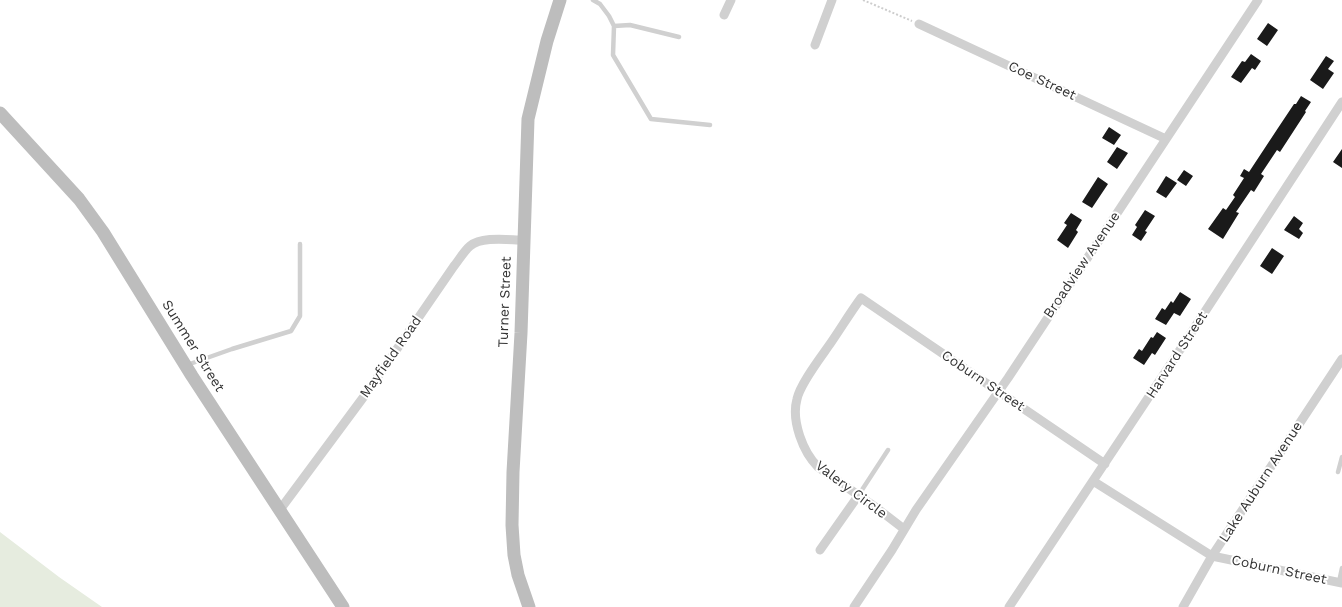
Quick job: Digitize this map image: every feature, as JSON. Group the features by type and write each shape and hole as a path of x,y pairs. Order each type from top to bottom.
{"main road":[{"name":"Turner Street","path":"529,607 518,575 514,555 512,525 528,119 547,41 560,0"},
{"name":"Summer Street","path":"0,113 79,199 110,244 185,365 343,607"}],"street":[{"path":"724,15 731,0"},
{"path":"815,44 832,0"},
{"name":"Broadview Avenue","path":"854,607 920,504 998,391 1258,0"},
{"name":"Coe Street","path":"919,24 1166,139"},
{"name":"Harvard Street","path":"1009,607 1105,464 1342,102"},
{"name":"Mayfield Road","path":"279,511 368,391 454,266 470,246 483,241 523,240"},
{"name":"Coburn Street","path":"861,298 1105,464"},
{"name":"Valery Circle","path":"861,298 798,394 796,404 798,428 803,445 810,459 818,467 904,530"},
{"name":"Lake Auburn Avenue","path":"1183,607 1212,556 1342,359"},
{"name":"Coburn Street","path":"1093,481 1212,556 1340,583"},
{"path":"820,550 858,496"}],"lane":[{"path":"593,0 600,4 614,26 613,55 651,119 710,124"},
{"path":"614,26 630,25 678,37"},
{"path":"185,365 291,331 300,316 300,244"},
{"path":"858,496 888,450"},
{"path":"1338,472 1342,457"},
{"path":"1340,583 1342,568"}],"path":[{"path":"863,0 919,24"}],"shaded area":[{"path":"0,532 59,577 102,607 0,607"}],"building":[{"path":"1268,23 1278,30 1267,46 1257,39"},
{"path":"1251,54 1261,61 1255,70 1252,68 1241,83 1231,77 1242,61 1245,62"},
{"path":"1326,56 1334,61 1328,69 1334,73 1323,89 1310,80"},
{"path":"1301,96 1311,102 1305,111 1306,112 1280,152 1277,150 1261,174 1264,176 1254,192 1251,190 1236,212 1239,213 1223,239 1208,229 1223,208 1226,210 1235,197 1233,195 1244,178 1240,176 1244,169 1249,172 1294,104 1296,104"},
{"path":"1109,127 1121,135 1114,145 1102,138"},
{"path":"1117,147 1128,153 1117,169 1107,162"},
{"path":"1342,149 1342,168 1333,162"},
{"path":"1184,170 1193,176 1186,186 1177,180"},
{"path":"1166,176 1177,183 1166,198 1156,192"},
{"path":"1098,177 1108,184 1092,208 1082,202"},
{"path":"1145,210 1155,216 1145,231 1147,232 1141,241 1132,235 1137,227 1135,225"},
{"path":"1071,213 1082,220 1076,230 1078,232 1068,248 1057,240 1067,225 1064,223"},
{"path":"1294,216 1303,223 1299,229 1303,233 1299,239 1284,230"},
{"path":"1272,248 1284,256 1272,274 1260,266"},
{"path":"1180,292 1191,299 1180,316 1174,313 1166,325 1155,319 1162,308 1165,310 1171,301 1173,303"},
{"path":"1157,332 1166,338 1155,355 1152,353 1144,365 1133,358 1139,349 1142,351 1151,337 1153,338"}]}
